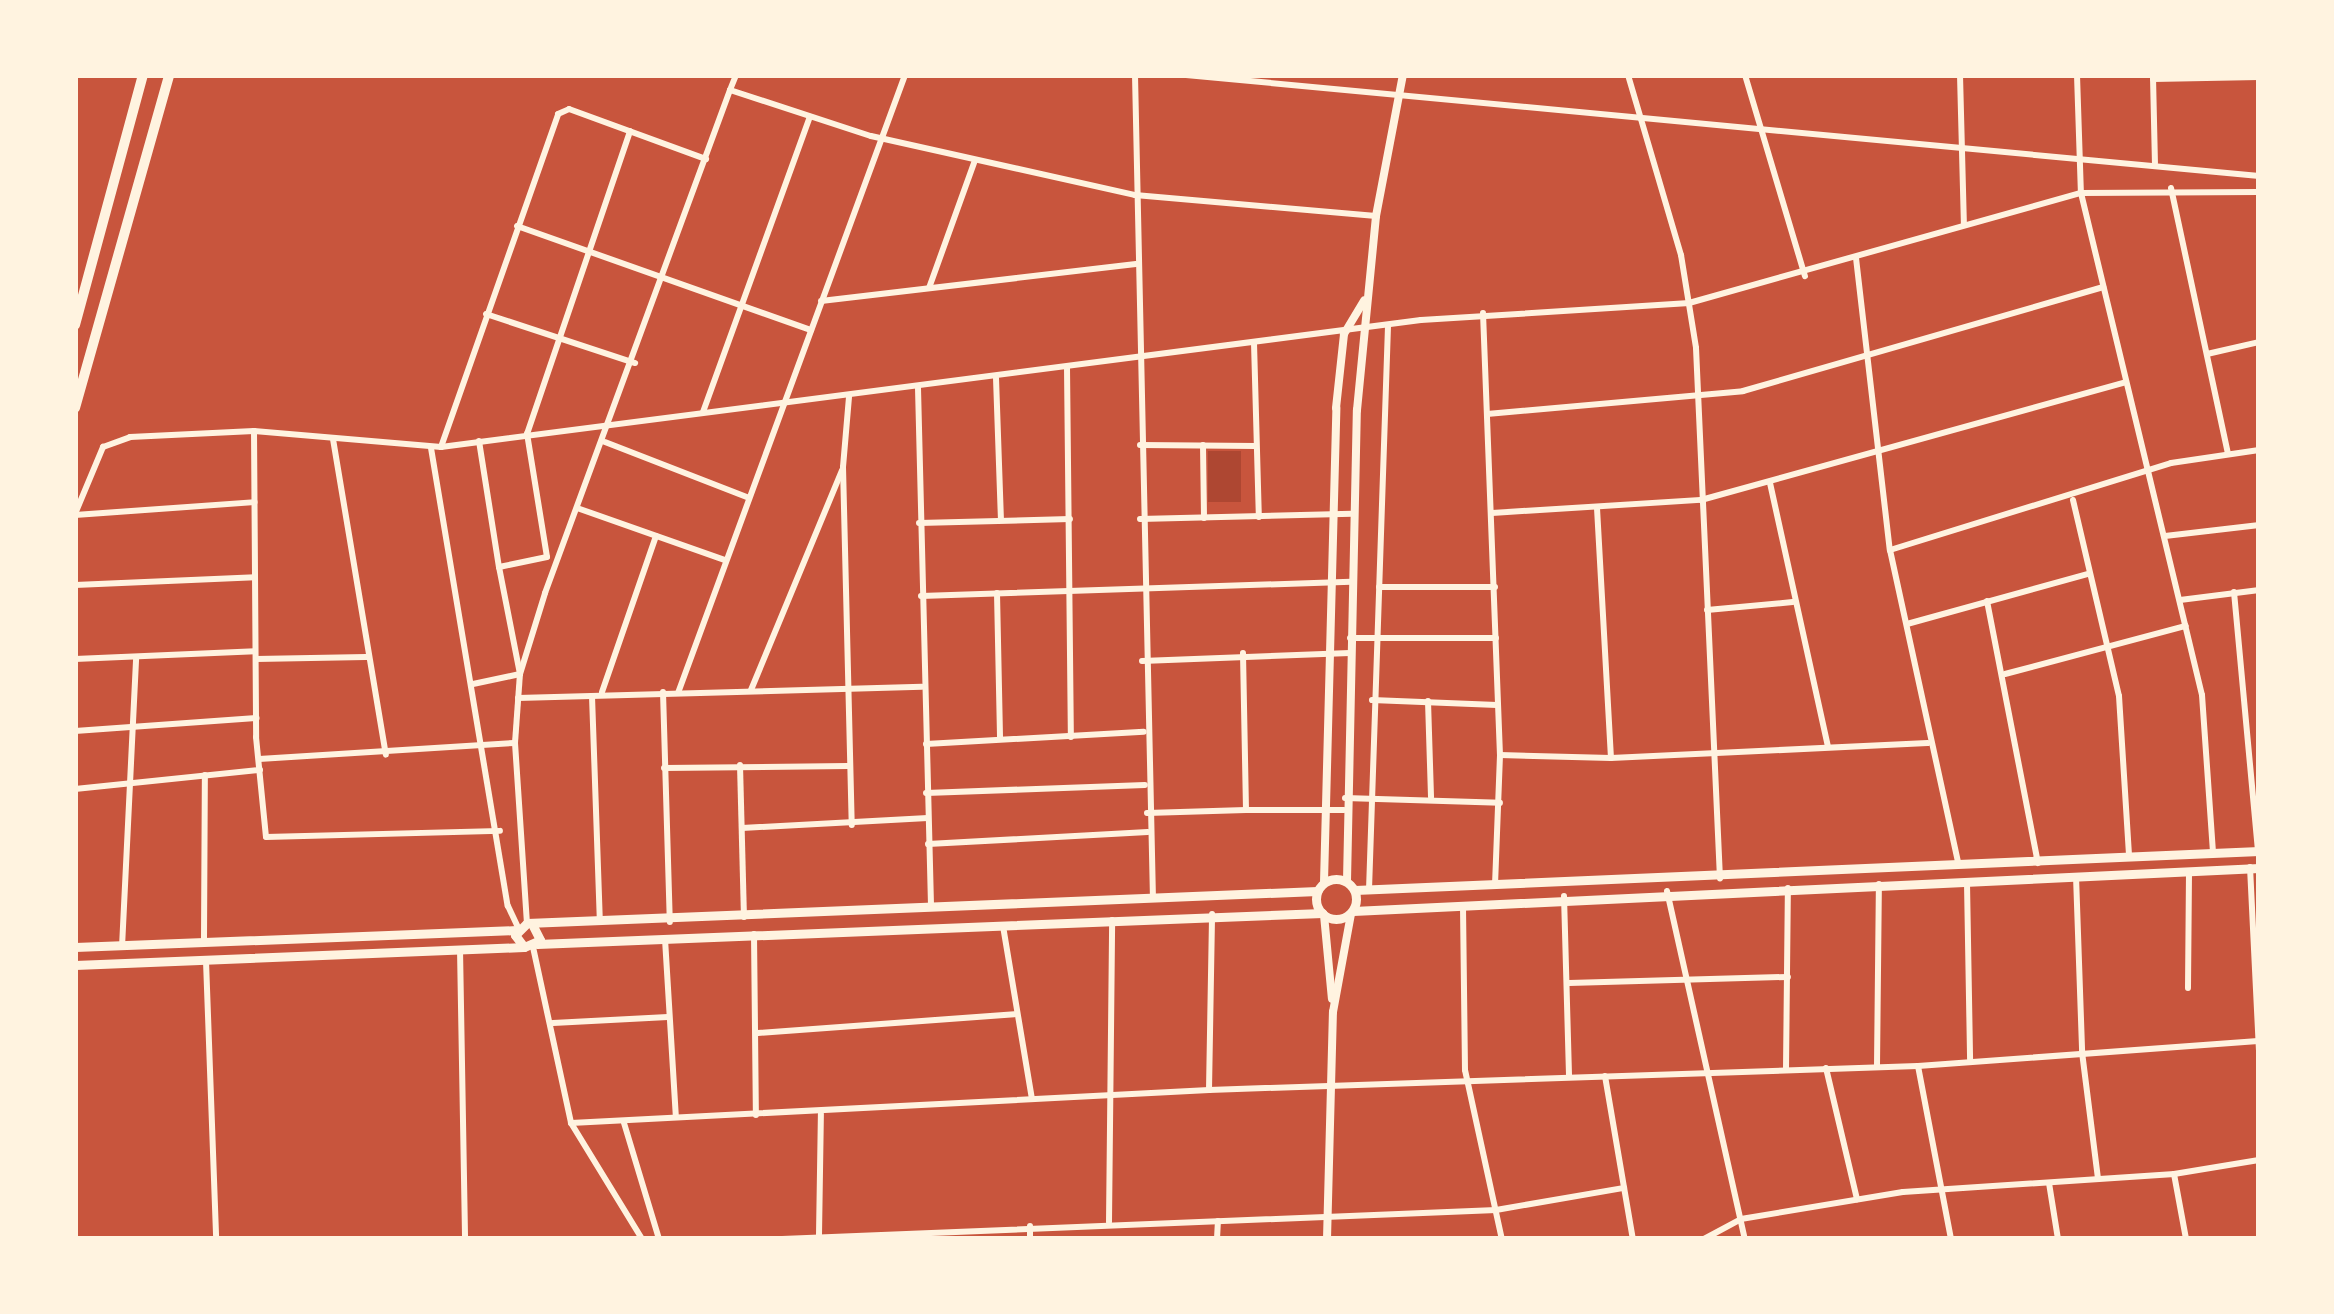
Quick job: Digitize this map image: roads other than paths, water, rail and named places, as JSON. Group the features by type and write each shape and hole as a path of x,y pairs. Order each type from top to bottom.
{"highway":[{"path":"75,326 143,75"},
{"path":"75,408 169,75"}],"main road":[{"path":"75,947 1153,899 1321,886 1495,888 2259,851"},
{"path":"75,965 1002,922 1323,914 1564,896 2254,868"},
{"path":"1351,885 1352,912"},
{"path":"1321,886 1323,914"},
{"path":"524,926 531,946"},
{"path":"524,926 531,946"}],"street":[{"path":"524,926 515,742 520,674 557,555 613,424 736,75"},
{"path":"678,693 905,75"},
{"path":"1135,75 1142,661 1153,899"},
{"path":"1186,75 1762,135 2259,176"},
{"path":"1351,885 1344,810 1352,514 1368,331 1365,300 1402,75"},
{"path":"1628,75 1689,303 1699,400 1720,878"},
{"path":"1745,75 1805,276"},
{"path":"1960,75 1964,224"},
{"path":"2077,75 2081,193 2186,626 2207,736 2213,854"},
{"path":"2155,164 2153,77 2259,77"},
{"path":"730,90 881,138 1136,195 1376,216"},
{"path":"441,446 563,109 706,158"},
{"path":"703,413 810,117"},
{"path":"547,556 527,434 630,131"},
{"path":"929,288 975,160"},
{"path":"2171,188 2228,453"},
{"path":"75,514 113,440 254,431 430,447 1483,313 1689,303 1805,276 1964,224 2081,193 2171,188 2259,192"},
{"path":"517,226 811,331"},
{"path":"1856,258 1890,550 1960,868"},
{"path":"821,301 1136,264"},
{"path":"1486,414 1699,400 2103,286"},
{"path":"1321,886 1330,514 1344,334 1365,300"},
{"path":"1483,313 1500,755 1495,888"},
{"path":"485,314 635,363"},
{"path":"1369,890 1367,797 1388,325"},
{"path":"2206,354 2259,342"},
{"path":"1254,343 1259,517"},
{"path":"1066,367 1071,737"},
{"path":"997,378 1001,520"},
{"path":"1492,512 1701,500 2126,382"},
{"path":"918,388 931,909"},
{"path":"849,397 843,467 852,825"},
{"path":"254,431 257,718 269,840 500,831"},
{"path":"333,439 386,755"},
{"path":"479,441 520,674"},
{"path":"605,442 747,497"},
{"path":"1203,445 1204,518"},
{"path":"1140,446 1256,446"},
{"path":"430,447 487,747 508,906 524,926"},
{"path":"1890,550 2073,500 2150,473 2259,450"},
{"path":"751,690 843,467"},
{"path":"1770,483 1828,747"},
{"path":"2073,500 2122,719 2129,860"},
{"path":"75,514 254,502"},
{"path":"577,508 725,560"},
{"path":"1597,508 1611,758"},
{"path":"1140,519 1352,514"},
{"path":"919,523 1070,519"},
{"path":"2165,536 2259,525"},
{"path":"600,923 596,695 656,536"},
{"path":"499,567 557,555"},
{"path":"1907,625 2087,574"},
{"path":"75,585 255,578"},
{"path":"921,596 1351,582"},
{"path":"1378,586 1496,586"},
{"path":"2180,600 2259,590"},
{"path":"2234,592 2259,851"},
{"path":"997,593 1000,739"},
{"path":"1706,610 1793,602"},
{"path":"1987,602 2005,674 2038,864"},
{"path":"2005,674 2186,626"},
{"path":"1350,638 1497,638"},
{"path":"1142,661 1244,653 1350,653"},
{"path":"1244,653 1246,810"},
{"path":"75,659 368,657"},
{"path":"122,947 136,658"},
{"path":"473,684 520,674"},
{"path":"518,698 922,687"},
{"path":"663,692 670,922"},
{"path":"1372,700 1497,705"},
{"path":"1428,701 1431,796"},
{"path":"75,731 257,718"},
{"path":"926,744 1145,732"},
{"path":"259,759 386,755 515,742"},
{"path":"1500,755 1611,758 1930,743"},
{"path":"740,765 744,918"},
{"path":"664,768 848,766"},
{"path":"75,789 260,770"},
{"path":"204,940 205,776"},
{"path":"926,793 1145,785"},
{"path":"1345,798 1431,796 1500,803"},
{"path":"1147,813 1344,810"},
{"path":"742,828 928,818"},
{"path":"928,844 1148,832"},
{"path":"571,1123 821,1114 1210,1090 1329,1090 1708,1070 1918,1066 2082,1052 2259,1046 2254,868"},
{"path":"2188,870 2188,988"},
{"path":"2076,876 2082,1052 2098,1179"},
{"path":"1966,880 1970,1059"},
{"path":"1877,1066 1879,884"},
{"path":"1786,1070 1788,888"},
{"path":"1667,891 1745,1239"},
{"path":"1564,896 1569,1076"},
{"path":"1463,904 1468,1083 1502,1239"},
{"path":"1327,1239 1333,1012 1352,912"},
{"path":"1210,1090 1212,914"},
{"path":"1323,914 1333,1012"},
{"path":"1109,1222 1112,918"},
{"path":"1002,922 1031,1100"},
{"path":"754,934 756,1115"},
{"path":"665,938 676,1117"},
{"path":"531,946 553,1023 571,1123 641,1239"},
{"path":"460,948 465,1239"},
{"path":"206,959 216,1239"},
{"path":"1569,983 1788,977"},
{"path":"758,1033 1014,1014"},
{"path":"553,1023 668,1017"},
{"path":"1918,1066 1951,1239"},
{"path":"1826,1068 1857,1200"},
{"path":"1605,1076 1633,1239"},
{"path":"819,1238 821,1114"},
{"path":"624,1123 659,1239"},
{"path":"1704,1239 1741,1219 1857,1200 2174,1174 2259,1160"},
{"path":"2174,1174 2186,1239"},
{"path":"2049,1183 2058,1239"},
{"path":"782,1239 1109,1222 1496,1210 1624,1188"},
{"path":"1217,1239 1218,1221"},
{"path":"1030,1226 1030,1239"}]}
